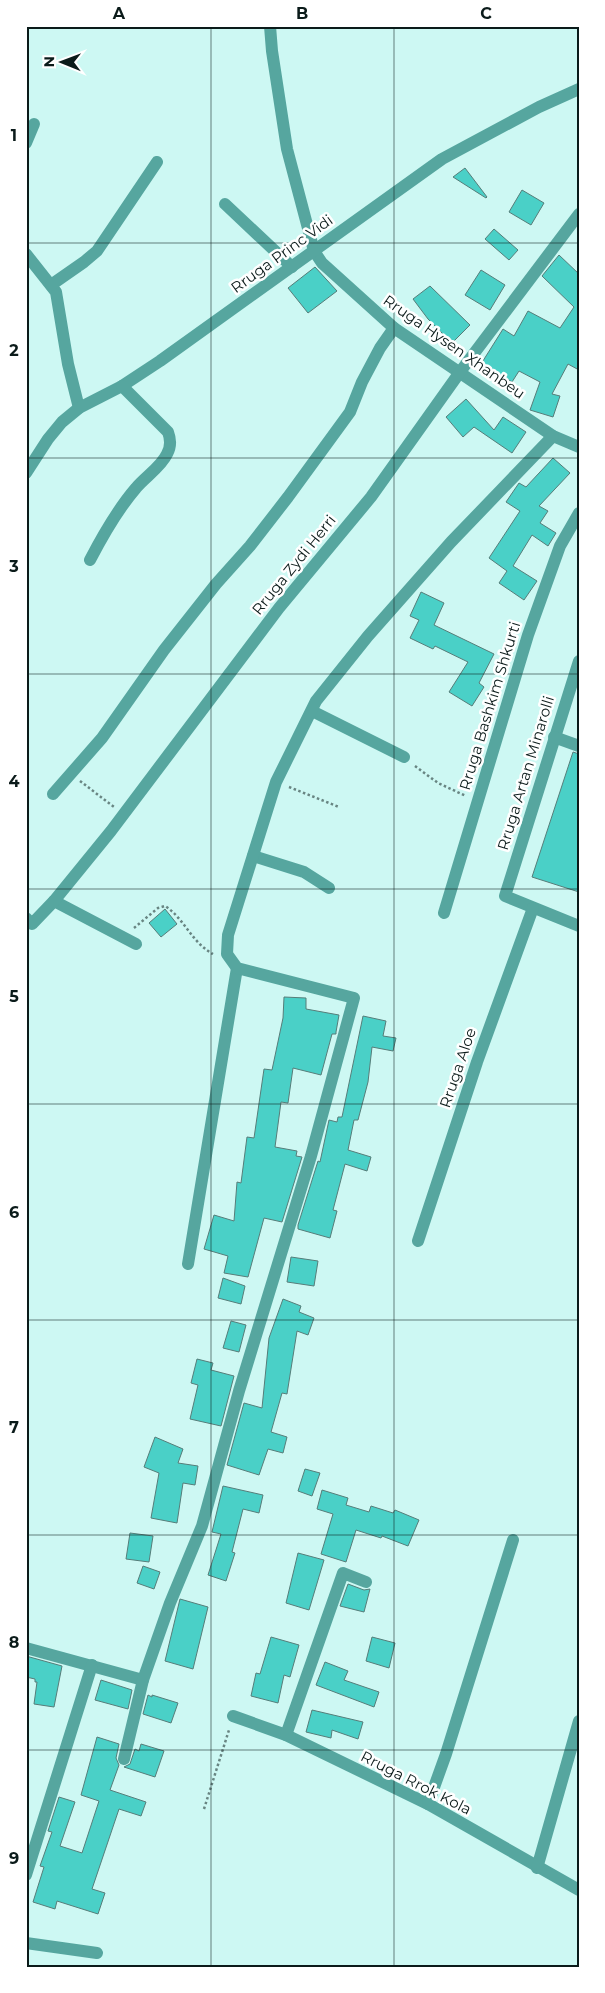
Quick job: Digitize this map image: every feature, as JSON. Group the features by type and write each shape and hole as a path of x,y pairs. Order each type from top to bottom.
{"street":[{"name":"Rruga Hysen Xhanbeu","path":"270,26 287,149 314,251 322,263 394,328 552,436 579,447"},
{"name":"Rruga Princ Vidi","path":"26,473 48,439 62,422 79,408 122,386 442,159 539,107 579,88"},
{"path":"26,143 34,124"},
{"path":"51,285 97,251 157,162"},
{"path":"225,204 292,267"},
{"name":"Rruga Zydi Herri","path":"26,918 32,924 124,815 279,608 371,497 460,372 579,214"},
{"path":"26,254 56,292 68,364 79,408"},
{"path":"53,794 102,738 164,650 216,584 250,546 345,420 380,348 394,328"},
{"path":"90,560 108,526 135,489 166,457 170,450 171,440 168,432 122,386"},
{"path":"124,1759 144,1680 170,1603 202,1526 239,1391 311,1156 354,998 237,968 227,954 228,935 276,782 316,701 368,636 451,542 552,436"},
{"name":"Rruga Bashkim Shkurti","path":"444,913 528,635 560,546 579,513"},
{"name":"Rruga Artan Minarolli","path":"533,908 505,896 579,661"},
{"path":"312,711 404,757"},
{"path":"554,737 579,746"},
{"path":"253,856 304,872 330,888"},
{"path":"54,900 136,944"},
{"path":"533,908 579,926"},
{"name":"Rruga Aloe","path":"418,1241 477,1062 533,908"},
{"path":"188,1264 237,968"},
{"path":"428,1804 446,1754 513,1540"},
{"path":"286,1735 343,1573 366,1582"},
{"path":"26,1648 144,1680"},
{"path":"26,1875 92,1666"},
{"name":"Rruga Rrok Kola","path":"233,1716 286,1735 428,1804 537,1868 579,1890"},
{"path":"537,1868 579,1722"},
{"path":"26,1943 98,1953"}],"path":[{"path":"404,757 438,783 478,802"},
{"path":"71,774 124,815"},
{"path":"276,782 340,807"},
{"path":"142,923 158,908 165,906 176,914 202,948 213,954 227,954"},
{"path":"204,1809 233,1716"}],"building":[{"path":"465,168 487,197 486,198 453,177"},
{"path":"522,190 544,203 531,225 509,212"},
{"path":"494,229 518,250 509,260 485,239"},
{"path":"559,255 579,274 579,370 568,364 552,394 560,396 553,417 530,410 540,382 519,371 512,382 481,364 503,329 514,336 528,311 560,328 574,307 542,276"},
{"path":"315,267 337,291 308,313 288,288"},
{"path":"481,270 505,285 490,310 465,295"},
{"path":"430,286 470,325 452,343 428,319 413,299"},
{"path":"466,399 494,430 503,417 526,432 512,453 474,427 463,437 446,417"},
{"path":"553,458 570,473 539,506 548,511 540,523 556,533 548,546 532,535 513,566 537,581 524,600 499,583 507,571 489,558 520,511 506,502 519,483 526,487"},
{"path":"421,592 444,603 434,625 494,654 479,683 484,687 472,706 449,692 468,662 435,646 433,649 410,638 419,620 410,616"},
{"path":"573,752 579,754 579,892 532,877"},
{"path":"165,909 177,924 161,937 149,923"},
{"path":"284,997 306,998 306,1009 339,1015 336,1034 332,1034 321,1075 293,1068 288,1103 281,1102 275,1147 297,1151 296,1156 302,1157 282,1222 264,1218 248,1277 224,1273 228,1256 204,1249 214,1215 234,1221 237,1182 241,1183 247,1137 254,1138 264,1069 272,1070 283,1018"},
{"path":"363,1016 386,1021 383,1036 396,1038 393,1051 372,1047 368,1082 358,1120 354,1120 348,1150 371,1157 367,1171 345,1164 333,1210 337,1211 330,1238 298,1229 298,1225 318,1161 320,1162 329,1120 337,1122 338,1117 342,1117"},
{"path":"291,1257 318,1261 314,1286 287,1282"},
{"path":"223,1278 245,1286 241,1304 218,1298"},
{"path":"283,1299 301,1306 299,1312 314,1318 308,1335 297,1331 287,1394 282,1393 271,1432 287,1437 283,1453 268,1449 259,1475 227,1465 244,1403 262,1408 269,1338"},
{"path":"231,1321 246,1325 239,1352 223,1348"},
{"path":"197,1359 213,1363 211,1370 234,1376 221,1426 190,1419 198,1385 191,1383"},
{"path":"155,1437 183,1449 178,1463 198,1466 195,1485 183,1483 177,1523 151,1518 159,1473 144,1467"},
{"path":"305,1469 320,1473 312,1496 298,1491"},
{"path":"223,1486 263,1495 259,1513 243,1509 232,1552 235,1553 226,1581 208,1575 221,1534 212,1532"},
{"path":"322,1490 348,1498 346,1505 369,1512 371,1506 393,1513 395,1510 419,1520 408,1546 382,1536 381,1538 356,1530 346,1562 321,1554 333,1514 317,1509"},
{"path":"130,1533 153,1536 149,1562 126,1559"},
{"path":"298,1553 324,1560 309,1610 286,1603"},
{"path":"143,1566 160,1572 154,1589 137,1583"},
{"path":"348,1584 364,1590 370,1589 364,1612 340,1606"},
{"path":"180,1599 208,1607 193,1669 165,1661"},
{"path":"271,1637 299,1645 290,1677 284,1675 278,1703 251,1696 256,1673 260,1674"},
{"path":"372,1637 395,1643 389,1668 366,1661"},
{"path":"26,1656 62,1666 54,1707 34,1704 37,1682 35,1682 35,1679 26,1677"},
{"path":"325,1662 348,1671 344,1680 379,1692 374,1707 316,1685"},
{"path":"101,1680 132,1690 128,1709 95,1700"},
{"path":"148,1695 178,1703 171,1723 143,1714"},
{"path":"312,1710 363,1722 358,1739 332,1730 331,1738 306,1732"},
{"path":"97,1737 119,1744 116,1758 119,1765 110,1790 146,1802 141,1816 119,1809 92,1889 105,1893 98,1914 57,1901 55,1909 33,1902 44,1867 40,1866 52,1832 48,1831 59,1797 75,1802 60,1846 82,1853 99,1801 81,1795"},
{"path":"141,1744 164,1751 155,1777 124,1767 130,1764 135,1749 139,1751"}]}
